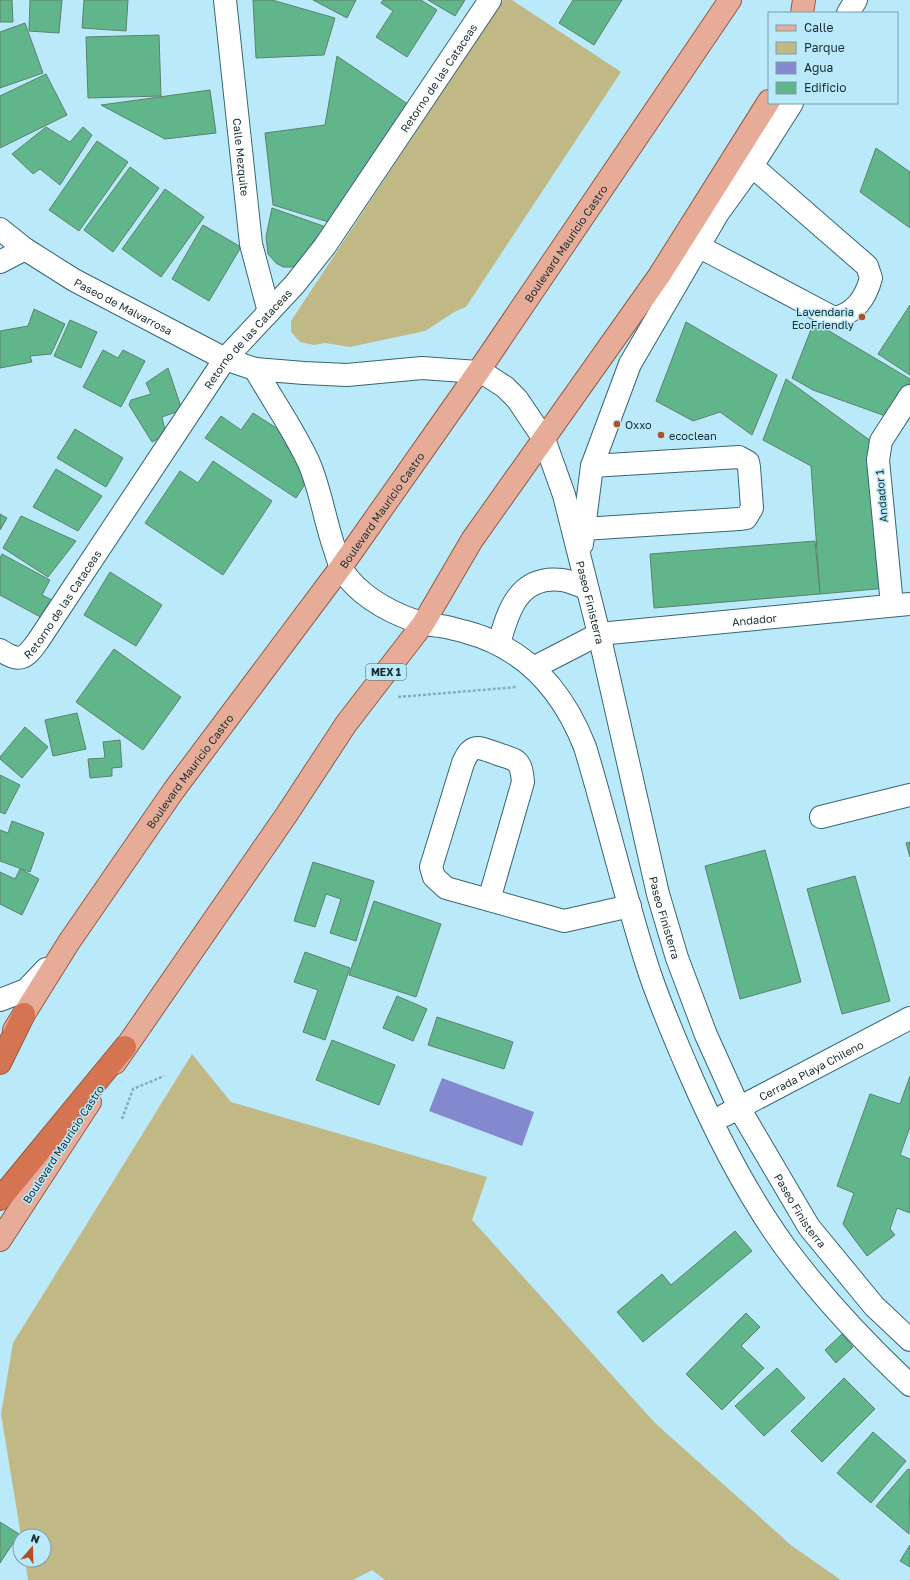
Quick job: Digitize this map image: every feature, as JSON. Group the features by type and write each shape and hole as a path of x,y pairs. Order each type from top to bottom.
{"highway":[{"name":"Boulevard Mauricio Castro","path":"0,1063 24,1014"},
{"name":"Boulevard Mauricio Castro","path":"0,1199 125,1047"}],"main road":[{"name":"Boulevard Mauricio Castro","path":"0,1051 69,942 174,790 341,567 478,372 730,0"},
{"path":"802,12 804,0"},
{"name":"Boulevard Mauricio Castro","path":"0,1240 125,1047 287,814 346,724 423,624 472,540 659,276 768,103"}],"street":[{"name":"Calle Mezquite","path":"225,0 251,244 268,312"},
{"name":"Retorno de las Cataceas","path":"0,650 11,657 18,659 25,657 38,642 225,359 295,284 325,246 490,0"},
{"path":"849,12 856,0"},
{"path":"580,561 592,466 630,364 718,213 752,166 791,104"},
{"path":"698,246 834,318 843,316 852,311 863,299 871,278 867,266 752,166"},
{"name":"Paseo de Malvarrosa","path":"0,229 25,249 80,283 225,359 255,369 347,375 422,368 478,372"},
{"path":"0,262 25,249"},
{"path":"255,369 293,429 310,465 319,492 327,527 341,567 348,578 382,606 423,624 468,632 499,644 535,667 550,684 578,729 585,747 611,833 648,967 668,1024 711,1121 753,1197 784,1246 824,1296 874,1351 910,1385"},
{"name":"Paseo Finisterra","path":"478,372 488,376 505,387 517,398 544,439 564,495 586,588 599,634 658,894 677,958 706,1035 739,1108 809,1227 874,1306 910,1340"},
{"name":"Andador 1","path":"901,604 878,460 881,441 910,396"},
{"path":"583,529 739,519 746,518 752,508 748,462 739,457 592,466"},
{"path":"499,644 512,605 526,588 549,580 563,580 586,588"},
{"name":"Andador","path":"599,634 901,604"},
{"path":"535,667 599,634"},
{"path":"489,900 523,782 522,769 516,761 479,747 472,748 467,754 463,763 431,867 434,877 446,888 564,921 630,906"},
{"path":"821,817 910,795"},
{"path":"0,1000 26,990 69,942"},
{"name":"Cerrada Playa Chileno","path":"711,1121 739,1108 910,1018"},
{"path":"784,1246 809,1227"}],"path":[{"path":"394,697 550,684"},
{"path":"122,1119 133,1089 164,1076"}],"green space":[{"path":"503,0 512,0 621,72 466,307 456,311 425,331 350,347 325,343 314,345 300,342 291,332 291,321"},
{"path":"192,1054 231,1102 487,1177 472,1220 655,1423 792,1546 841,1580 385,1580 372,1570 353,1580 28,1580 26,1568 52,1568 52,1528 20,1528 1,1414 13,1343"}],"water":[{"path":"442,1078 534,1112 522,1146 429,1111"}],"building":[{"path":"0,0 12,0 13,22 0,22"},
{"path":"30,0 62,0 59,33 29,31"},
{"path":"84,0 128,0 126,31 82,28"},
{"path":"253,0 272,0 335,18 324,55 256,58"},
{"path":"313,0 356,0 347,18"},
{"path":"383,0 421,0 437,10 407,57 376,37 393,11 381,3"},
{"path":"428,0 465,0 455,16"},
{"path":"573,0 622,0 594,45 559,23"},
{"path":"25,23 43,73 0,88 0,32"},
{"path":"159,35 161,96 88,98 86,37"},
{"path":"337,56 412,107 335,224 273,205 265,133 325,125"},
{"path":"46,74 67,115 0,148 0,96"},
{"path":"210,90 216,133 165,139 101,105"},
{"path":"46,127 70,142 83,127 92,135 60,185 40,169 33,174 12,154"},
{"path":"97,141 128,162 79,231 49,210"},
{"path":"876,148 910,172 910,228 860,192"},
{"path":"130,167 159,188 113,252 84,230"},
{"path":"165,189 204,217 161,277 122,249"},
{"path":"272,208 326,227 300,262 293,267 283,267 276,263 268,254 266,237"},
{"path":"203,225 241,247 209,301 172,279"},
{"path":"910,305 910,375 878,354"},
{"path":"34,309 65,324 51,354 30,356 32,362 0,368 0,331 28,326"},
{"path":"70,320 97,332 81,368 54,356"},
{"path":"686,322 777,375 752,435 720,412 693,421 656,401"},
{"path":"814,322 910,379 910,392 891,418 813,390 792,378"},
{"path":"103,350 118,358 123,350 145,361 121,407 83,387"},
{"path":"168,368 182,410 162,417 166,435 152,442 129,405 131,400 151,394 146,383"},
{"path":"786,379 875,444 887,588 820,594 811,466 763,440"},
{"path":"253,413 289,436 285,445 304,464 307,481 296,498 205,438 221,416 241,430"},
{"path":"75,429 123,458 106,487 57,458"},
{"path":"213,461 272,501 223,575 145,523 180,471 198,483"},
{"path":"56,469 102,496 78,531 33,507"},
{"path":"0,514 7,518 0,530"},
{"path":"21,516 76,541 48,577 3,548"},
{"path":"815,541 820,594 654,608 650,554"},
{"path":"2,554 50,580 42,595 54,601 44,619 0,595 0,558"},
{"path":"110,572 162,605 136,646 84,615"},
{"path":"114,649 181,697 143,750 76,702"},
{"path":"77,713 86,749 53,756 45,720"},
{"path":"25,727 48,747 22,778 0,759 0,757"},
{"path":"120,740 122,767 112,768 112,776 90,778 88,759 105,758 103,742"},
{"path":"0,775 20,785 5,814 0,812"},
{"path":"12,821 44,833 30,872 0,861 0,830 8,833"},
{"path":"910,842 910,857 906,843"},
{"path":"765,850 801,982 740,999 705,866"},
{"path":"313,862 374,881 356,941 330,933 341,899 326,894 315,927 294,921"},
{"path":"20,869 39,879 22,915 0,904 0,872 15,879"},
{"path":"855,876 890,1001 842,1014 807,889"},
{"path":"374,901 441,924 416,997 349,975"},
{"path":"305,952 350,968 325,1040 303,1032 318,990 294,982"},
{"path":"397,996 427,1009 413,1041 383,1028"},
{"path":"437,1017 513,1042 504,1069 428,1045"},
{"path":"332,1040 395,1065 379,1105 316,1080"},
{"path":"910,1076 910,1127 900,1155 910,1159 910,1213 897,1208 890,1229 895,1235 867,1256 843,1224 854,1193 837,1186 870,1094 900,1104"},
{"path":"735,1231 752,1251 643,1342 617,1312 662,1274 671,1285"},
{"path":"746,1313 760,1327 741,1346 764,1368 722,1410 686,1374"},
{"path":"842,1334 853,1347 836,1363 825,1350"},
{"path":"777,1368 805,1398 764,1436 735,1406"},
{"path":"844,1378 875,1409 822,1462 791,1431"},
{"path":"873,1432 906,1461 871,1503 837,1473"},
{"path":"908,1469 910,1470 909,1534 876,1506"},
{"path":"0,1522 12,1530 12,1545 0,1563"},
{"path":"910,1545 910,1567 900,1561"}],"place":[{"name":"Lavendaria EcoFriendly","path":"862,317"},
{"name":"Oxxo","path":"617,424"},
{"name":"ecoclean","path":"661,435"}]}
